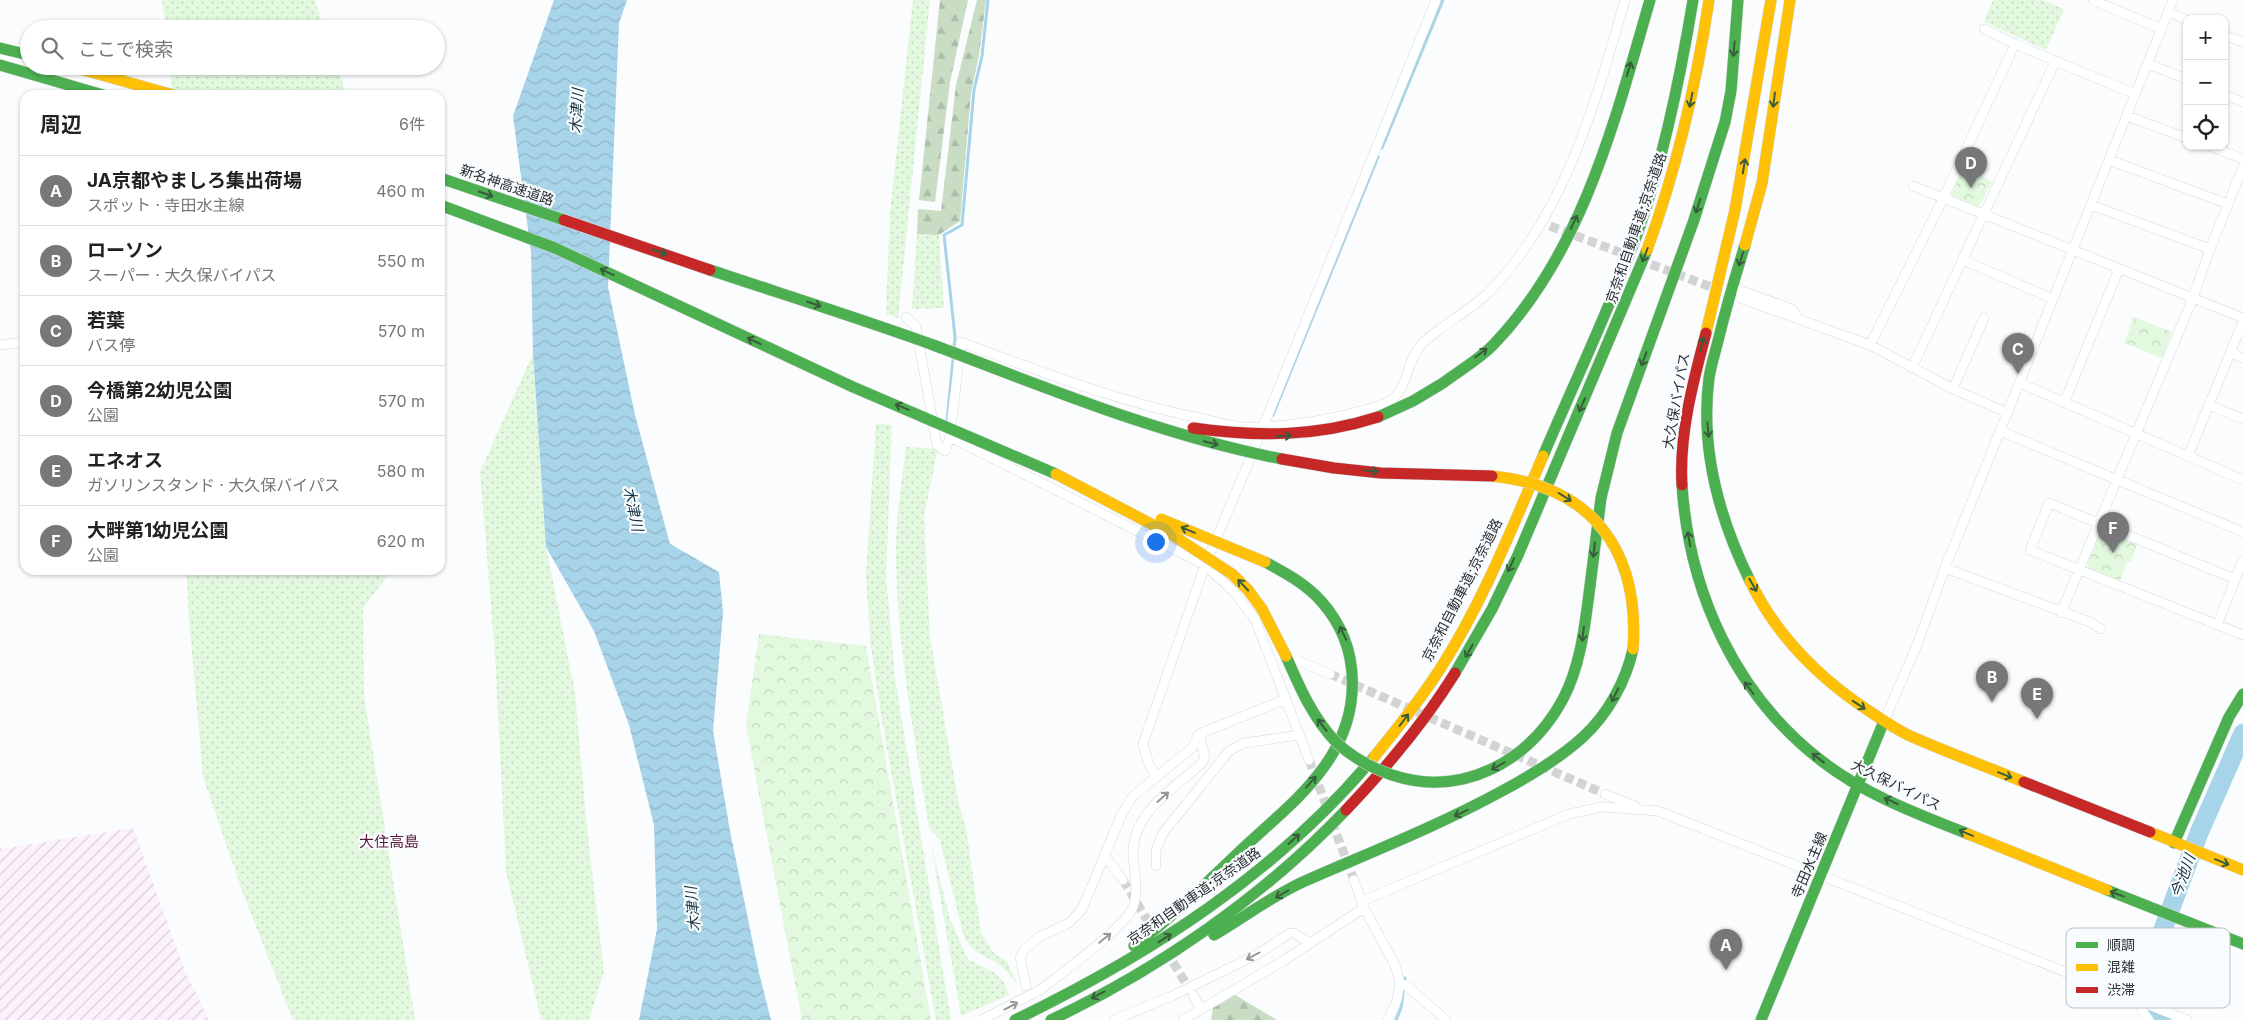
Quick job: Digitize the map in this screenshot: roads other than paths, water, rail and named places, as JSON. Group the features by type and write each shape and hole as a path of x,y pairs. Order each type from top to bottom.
{"main road":[{"path":"983,366 1126,413 1178,426 1230,434 1302,435 1337,429 1402,407 1443,383 1493,344 1528,302 1563,248 1596,174 1650,0"},
{"name":"京奈和自動車道;京奈道路","path":"1015,1020 1048,1005 1164,938 1268,863 1362,774 1418,701 1441,667 1476,601 1515,517 1606,310 1637,233 1662,154 1674,107 1693,0"},
{"name":"京奈和自動車道;京奈道路","path":"1051,1020 1115,987 1173,951 1230,912 1277,875 1345,813 1374,782 1432,710 1492,608 1621,315 1664,201 1689,111 1709,0"},
{"path":"1072,481 1103,500 1171,534 1233,574 1261,605 1299,688 1314,714 1331,737 1350,754 1377,770 1410,780 1434,783 1470,777 1490,770 1506,761 1538,736 1556,712 1568,687 1582,647 1601,498 1617,433 1694,220 1724,122 1731,91 1738,0"},
{"name":"大久保バイパス","path":"1771,0 1740,188 1728,244 1692,382 1682,456 1685,512 1691,557 1708,611 1730,659 1763,706 1781,725 1830,767 1858,785 1924,816 2033,862 2205,928"},
{"name":"大久保バイパス","path":"1790,0 1780,52 1762,184 1732,287 1709,382 1707,422 1710,462 1719,508 1733,547 1771,616 1792,646 1818,672 1855,703 1906,734 2243,870"},
{"path":"0,48 20,53"},
{"path":"0,65 20,71"},
{"path":"35,75 87,90"},
{"path":"102,75 155,90"},
{"name":"新名神高速道路","path":"445,180 919,340 983,366"},
{"path":"445,207 555,248 853,387 1265,562 1287,574 1320,600 1339,624 1348,644 1352,666 1353,696 1342,737 1327,763 1306,789 1181,907 1142,940 1048,1005"},
{"path":"983,366 1138,422 1227,447 1327,466 1412,474 1514,478 1556,492 1585,512 1602,528 1624,563 1632,584 1636,627 1629,668 1611,703 1584,736 1554,760 1470,809 1376,852 1303,882 1176,960 1115,987"},
{"path":"2179,845 2229,717 2243,694"},
{"name":"寺田水主線","path":"1760,1020 1884,721"},
{"name":"大久保バイパス","path":"2230,939 2243,944"}],"street":[{"path":"1158,777 1149,765 1143,744 1205,565 1436,0"},
{"path":"906,317 916,327 937,445 945,451 950,437 961,342 1056,377 1162,409 1243,427 1317,421 1354,413 1390,401 1406,380 1418,348 1485,296 1546,224 1597,97 1625,0"},
{"path":"2093,0 2161,29"},
{"path":"1884,721 1917,645 1945,568 2173,0"},
{"path":"2168,12 2183,18"},
{"path":"1984,28 2055,62 2135,94"},
{"path":"2228,36 2243,42"},
{"path":"1870,345 1943,199 2015,44"},
{"path":"1912,368 2055,62"},
{"path":"2148,64 2183,78"},
{"path":"2228,96 2243,102"},
{"path":"2127,116 2183,137"},
{"path":"2220,150 2243,159"},
{"path":"2109,160 2228,204"},
{"path":"2061,612 2193,298 2210,249 2243,167"},
{"path":"1913,186 2193,298 2243,320 2188,456"},
{"path":"2091,204 2210,249"},
{"path":"1962,260 2053,299"},
{"path":"2064,403 2119,269"},
{"path":"1732,287 1792,309 1797,318"},
{"path":"1740,298 1870,345 1953,389 2008,413"},
{"path":"1953,389 1984,318"},
{"path":"0,346 20,343"},
{"path":"2230,353 2243,358"},
{"path":"2020,383 2243,480"},
{"path":"2209,405 2243,419"},
{"path":"2000,431 2243,532"},
{"path":"950,437 1205,565 1233,591 1255,619 1309,760"},
{"path":"2235,580 2049,503 2030,550 2243,635"},
{"path":"2217,625 2243,560"},
{"path":"1945,568 2090,622 2101,629"},
{"path":"1266,646 1330,674"},
{"path":"1026,986 1020,957 1024,950 1039,937 1069,923 1082,909 1121,816 1133,796 1193,747 1199,734 1286,699"},
{"path":"981,1020 1040,990 1121,924 1134,907 1134,835 1142,820 1159,801 1202,764 1205,757 1199,734"},
{"path":"1156,866 1156,850 1164,833 1229,751 1244,743 1299,735"},
{"path":"1605,794 1640,809"},
{"path":"1183,1020 1310,943 1363,904 1568,814 1602,807 1658,811 2066,972"},
{"path":"1104,855 1123,880"},
{"path":"1354,880 1363,904 1395,965 1400,983 1397,1000 1388,1020"},
{"path":"1114,1020 1172,996 1241,962 1290,933 1294,933 1310,943"},
{"path":"1400,983 1407,986 1446,1020"},
{"path":"1193,995 1201,1009"},
{"path":"2142,1008 2148,1020"},
{"path":"2156,1008 2187,1020"}],"water":[{"name":"木津川","path":"554,0 627,0 619,23 608,287 635,415 670,544 719,572 723,613 713,731 730,831 759,973 771,1020 639,1020 657,929 654,825 629,725 594,631 546,547 533,353 531,252 513,116"}],"waterway":[{"path":"954,348 955,337 944,235 962,225 974,90 982,56 988,0"},
{"path":"1382,148 1443,0"},
{"path":"1273,415 1378,157"},
{"path":"947,422 953,359"},
{"name":"今池川","path":"2163,928 2199,833 2243,733"},
{"path":"1396,1020 1401,1008 1405,978"},
{"name":"今池川","path":"2151,1008 2153,1013 2161,1020"}],"tunnel":[{"path":"1550,226 1719,290"},
{"path":"1330,674 1605,794"},
{"path":"1309,760 1328,810"},
{"path":"1332,822 1354,880"},
{"path":"1123,880 1155,933"},
{"path":"1166,951 1192,993"}],"place":[{"name":"今橋第2幼児公園","path":"1971,188"},
{"name":"若葉","path":"2018,374"},
{"name":"大畔第1幼児公園","path":"2113,553"},
{"name":"ローソン","path":"1992,702"},
{"name":"エネオス","path":"2037,719"},
{"name":"JA京都やましろ集出荷場","path":"1726,970"}],"district":[{"name":"大住高島","path":"389,842"}]}
